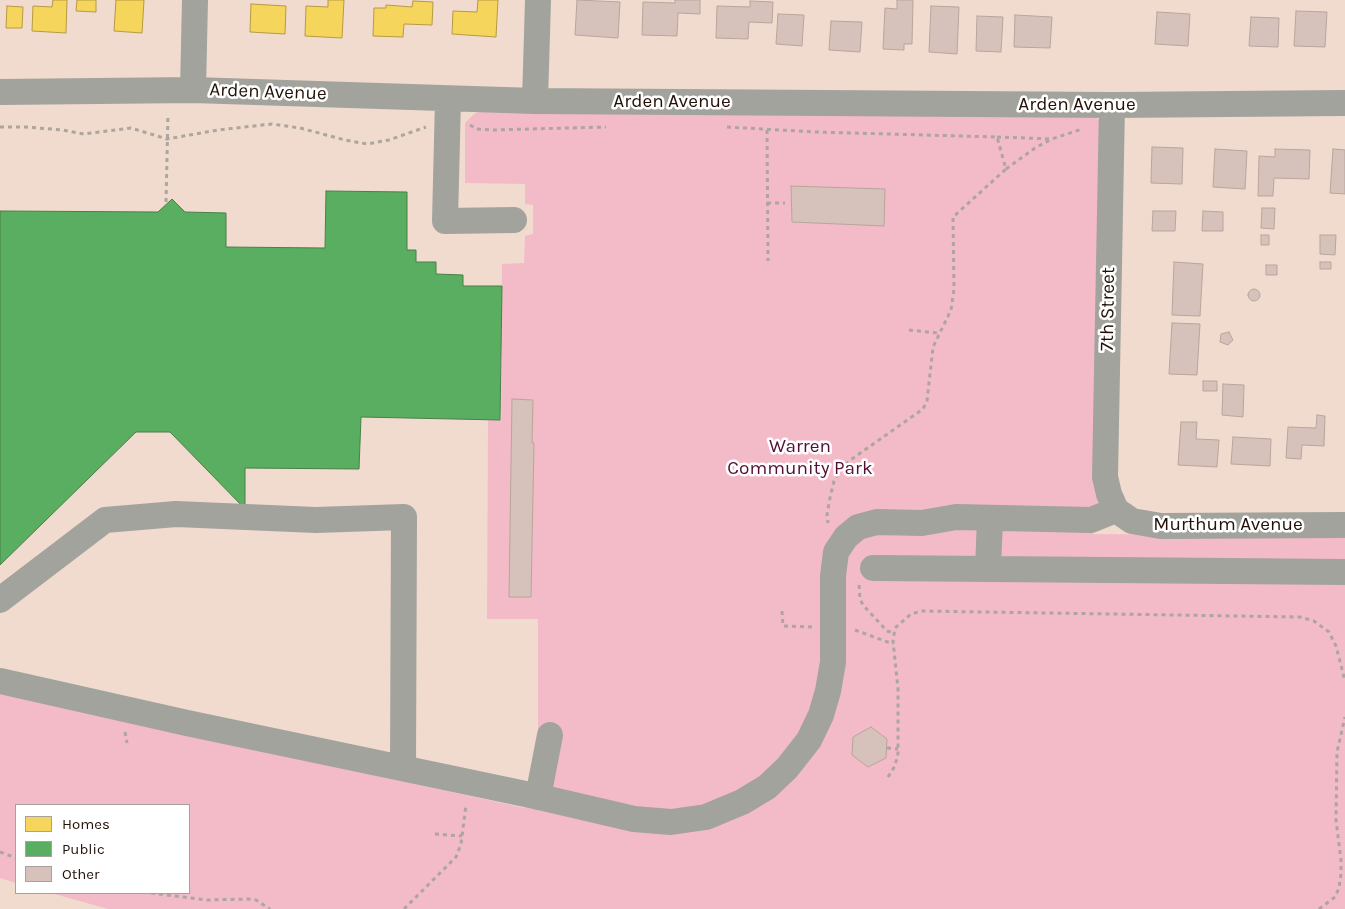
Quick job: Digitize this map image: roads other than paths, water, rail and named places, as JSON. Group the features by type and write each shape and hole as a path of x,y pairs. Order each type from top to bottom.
{"street":[{"path":"193,90 196,0"},
{"path":"535,101 538,0"},
{"name":"Arden Avenue","path":"0,92 193,90 448,111 535,101 1112,105 1345,103"},
{"name":"7th Street","path":"1112,105 1105,477 1109,494 1116,510"},
{"path":"448,111 445,220 514,220"},
{"path":"0,681 634,819 670,822 706,818 742,802 767,787 787,768 809,740 828,691 833,662 833,576 836,552 843,540 858,527 877,522 922,523 956,517 1091,520 1116,510"},
{"name":"Murthum Avenue","path":"1116,510 1132,521 1161,526 1345,526"},
{"path":"0,600 105,520 176,514 316,520 404,517 404,768"},
{"path":"988,569 990,518"},
{"path":"866,575 988,569 1345,572"},
{"path":"538,797 550,734"}],"park label":[{"name":"Warren Community Park","path":"800,458"}]}
